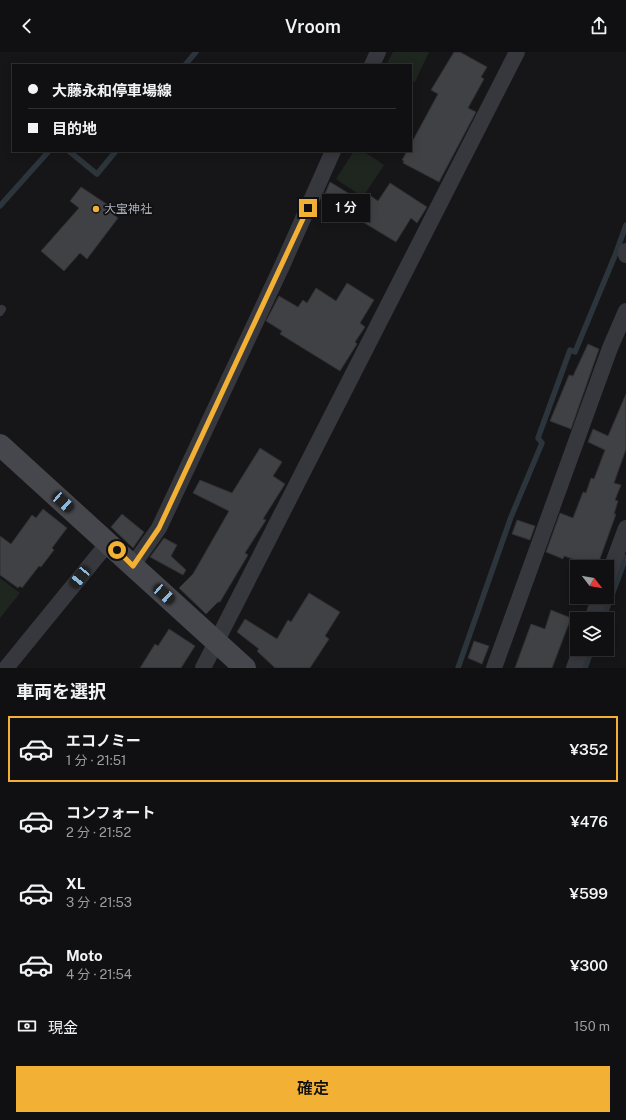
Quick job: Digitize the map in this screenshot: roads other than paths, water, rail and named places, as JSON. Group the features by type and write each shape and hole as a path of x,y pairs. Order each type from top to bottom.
{"main road":[{"path":"3,452 108,542 245,668"}],"street":[{"path":"372,64 378,52"},
{"path":"203,668 516,52"},
{"path":"133,566 159,528 282,266 333,152"},
{"path":"494,668 610,348 626,311"},
{"path":"614,562 625,536"},
{"path":"6,668 108,542"},
{"path":"574,668 578,656"}],"waterway":[{"path":"186,64 196,52"},
{"path":"0,206 48,152"},
{"path":"70,152 97,174 115,152"},
{"path":"458,668 511,517 542,443 538,438 570,350 575,352 626,225"},
{"path":"606,612 626,557"},
{"path":"585,668 589,656"}],"place":[{"name":"大宝神社","path":"96,209"}]}
